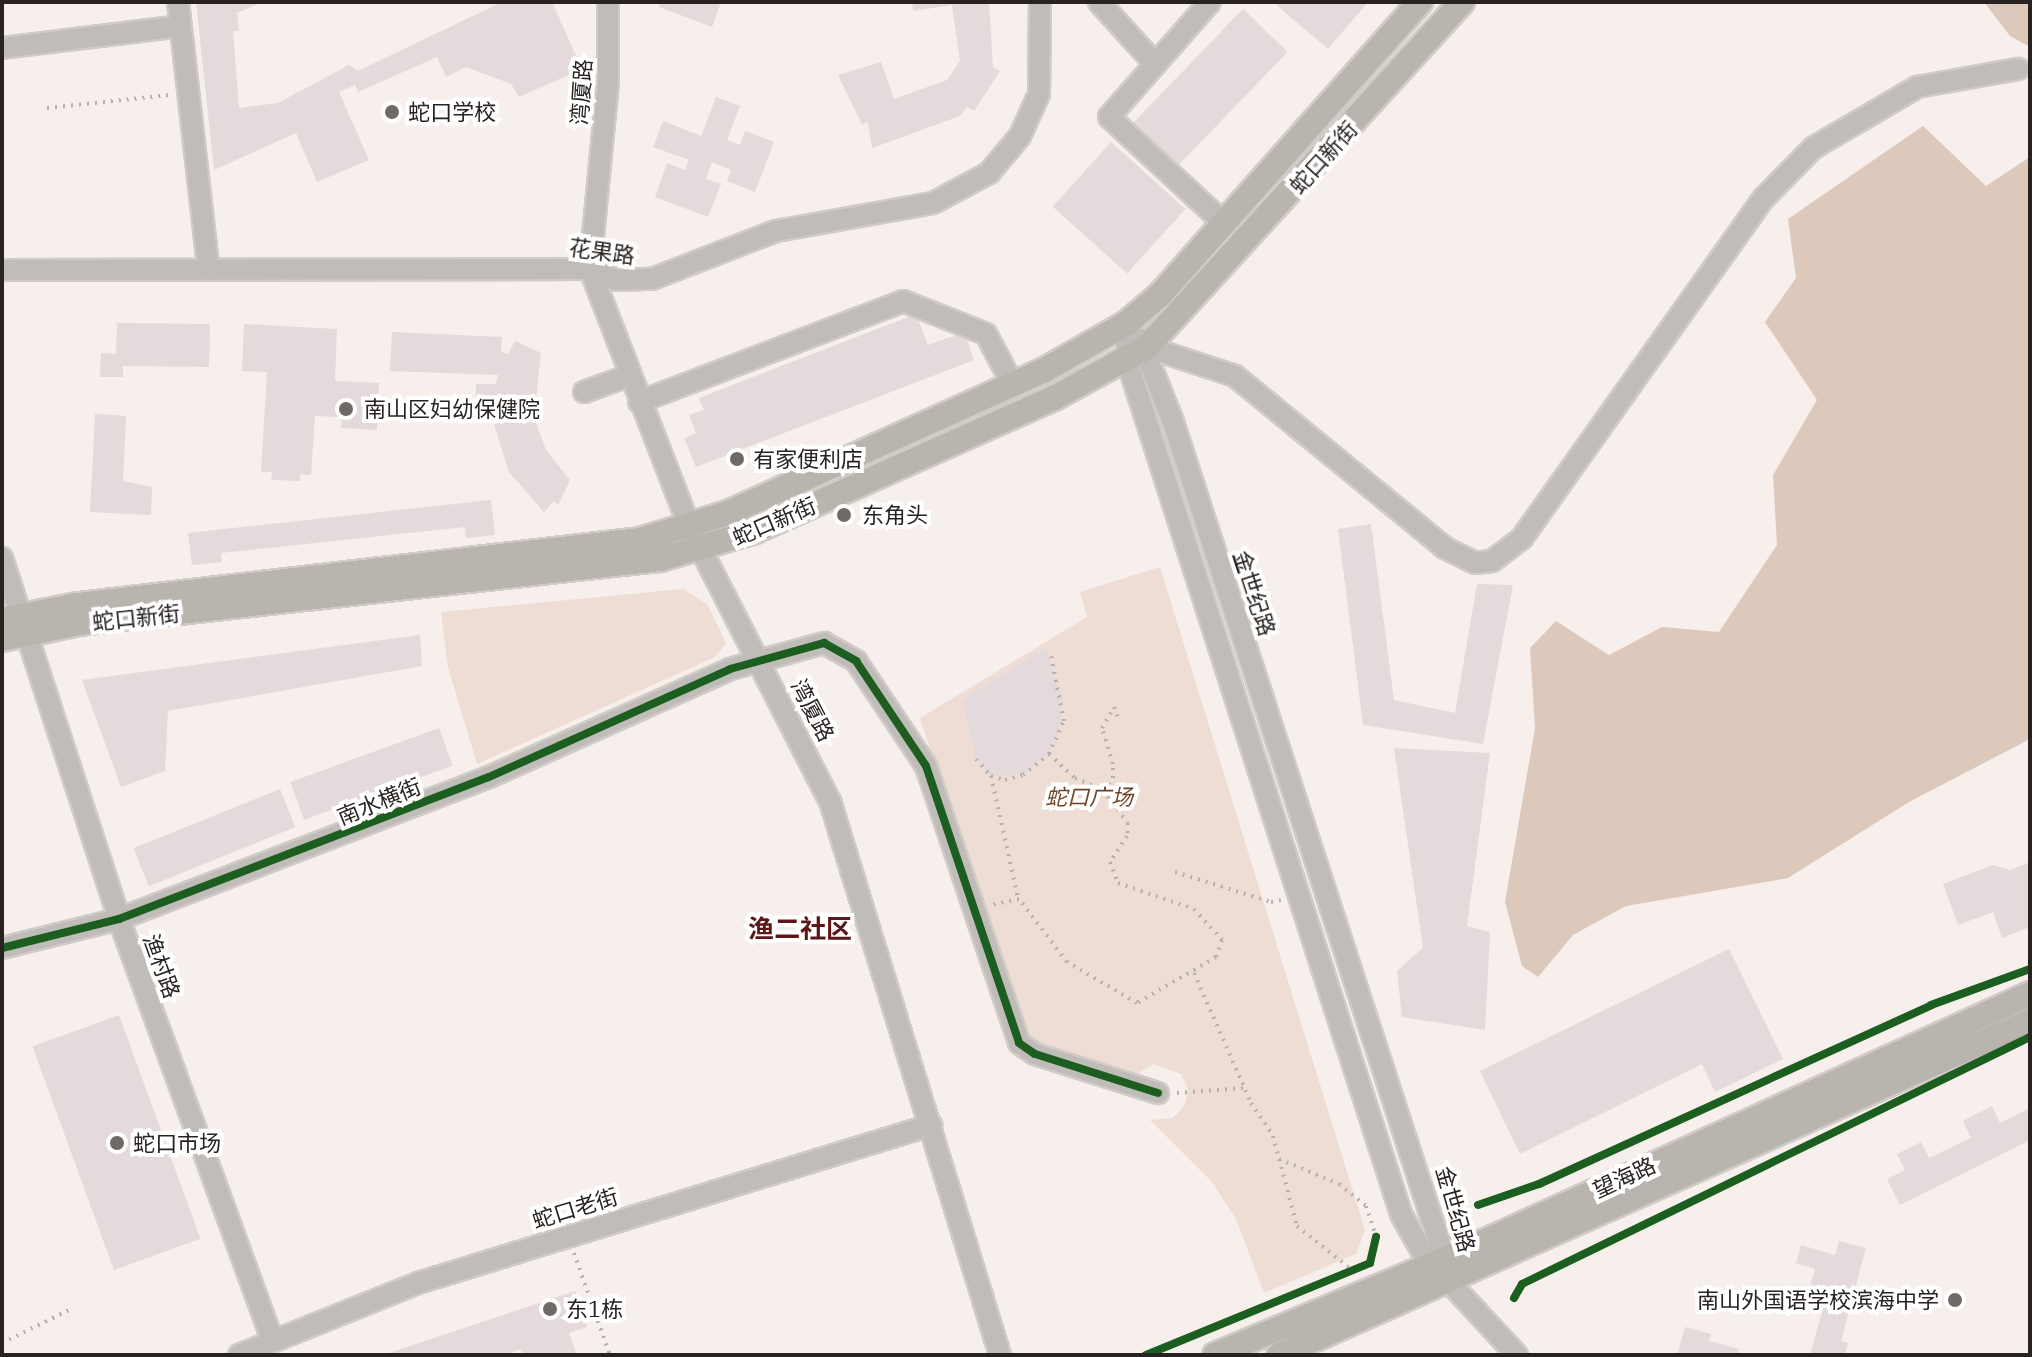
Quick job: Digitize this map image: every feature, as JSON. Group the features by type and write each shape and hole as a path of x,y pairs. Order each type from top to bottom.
{"main road":[{"name":"蛇口新街","path":"2,639 17,623 644,562 1013,385 1127,323 1224,223 1420,2"},
{"name":"蛇口新街","path":"695,538 769,524 1137,354 1462,2"},
{"name":"望海路","path":"1215,1355 1439,1261 2030,994"},
{"name":"望海路","path":"1279,1355 1451,1284 2030,1021"}],"street":[{"path":"178,2 208,267"},
{"name":"湾厦路","path":"608,2 608,81 590,269 628,376 695,538 830,801 1000,1355"},
{"name":"花果路","path":"2,270 208,267 590,269 616,280 652,279 745,240 933,203 970,187 1007,155 1031,115 1044,70 1040,2"},
{"path":"1099,2 1155,64"},
{"path":"1210,2 1109,117 1224,223"},
{"path":"2,48 180,26"},
{"path":"1137,354 1235,376 1445,548 1476,563 1492,561 1522,538 1764,198 1813,148 1917,87 2018,69"},
{"path":"639,402 903,301 986,334 1013,385"},
{"name":"金世纪路","path":"1127,323 1299,895 1401,1214 1439,1261 1451,1284"},
{"name":"金世纪路","path":"1137,354 1375,1033 1439,1261"},
{"path":"584,392 628,376"},
{"name":"渔村路","path":"2,558 17,623 119,919 272,1340"},
{"name":"南水横街","path":"2,948 119,919 489,777 759,658 824,643 856,661 926,766 1023,1047 1158,1093"},
{"path":"1349,1050 1362,1061 1371,1058 1375,1033"},
{"name":"蛇口老街","path":"239,1355 418,1283 931,1125"},
{"path":"1451,1284 1517,1355"}],"path":[{"path":"47,108 187,93"},
{"path":"991,776 1023,775 1049,754 1064,721 1051,656"},
{"path":"1103,790 1113,778 1113,764 1102,728 1114,707 1119,721"},
{"path":"976,759 991,776 1019,899 1055,951 1122,999 1137,1003 1216,957 1222,940 1194,909 1118,883 1110,862 1128,823 1103,790 1075,778 1049,754"},
{"path":"1175,872 1271,902 1299,895"},
{"path":"973,909 1019,899"},
{"path":"1194,972 1279,1159 1297,1226 1356,1268"},
{"path":"1158,1093 1245,1088"},
{"path":"1279,1159 1339,1184 1366,1206 1376,1237 1373,1250"},
{"path":"568,1235 610,1355"},
{"path":"1337,1276 1356,1268"},
{"path":"2,1343 73,1308"}],"green space":[{"name":"蛇口广场","path":"1160,567 1365,1230 1356,1254 1264,1293 1236,1219 1212,1182 1150,1120 1173,1118 1185,1105 1188,1089 1181,1074 1154,1064 1132,1077 1034,1047 1024,1037 920,718 1087,617 1080,592"},
{"path":"683,589 707,604 726,643 715,657 477,764 448,667 441,612"}],"shaded area":[{"path":"1984,2 2030,2 2030,47 2010,36"},
{"path":"1923,126 1986,186 2030,157 2030,739 1909,802 1788,878 1626,906 1573,935 1538,977 1522,966 1505,902 1535,728 1530,648 1556,621 1609,655 1662,627 1719,632 1777,545 1773,475 1817,400 1765,322 1796,278 1788,219"}],"building":[{"path":"196,2 262,2 237,13 239,31 233,31 239,108 278,103 349,65 358,71 502,2 552,2 582,69 519,97 511,84 466,67 446,77 437,57 358,92 355,85 339,92 369,160 317,182 296,133 214,170"},
{"path":"660,2 721,2 712,27 659,7"},
{"path":"912,2 989,2 993,67 1000,71 974,111 967,107 960,116 872,148 868,122 862,125 838,75 881,62 894,99 947,80 960,61 952,5 913,11"},
{"path":"1273,2 1368,2 1328,49"},
{"path":"1243,9 1288,52 1178,166 1133,123"},
{"path":"716,97 740,106 727,140 740,145 745,131 774,142 755,192 727,181 731,170 712,162 706,179 721,184 708,217 655,197 667,163 685,170 689,160 653,147 663,121 701,136"},
{"path":"1111,142 1185,209 1127,274 1053,207"},
{"path":"916,314 928,345 964,332 974,360 696,467 684,438 696,433 689,415 704,410 699,398"},
{"path":"117,323 210,324 209,367 123,366 123,377 100,377 101,353 116,354"},
{"path":"244,324 337,329 335,381 379,383 377,430 341,428 342,417 315,416 311,475 300,474 300,481 271,480 272,472 261,472 267,372 242,371"},
{"path":"392,332 502,337 501,352 508,354 515,341 541,353 534,418 546,450 570,480 558,505 554,501 544,512 509,472 495,428 494,396 476,396 476,384 496,384 498,375 390,371"},
{"path":"95,414 126,416 123,481 152,487 151,515 90,512"},
{"path":"491,500 495,535 466,538 465,527 221,553 222,562 192,565 188,533"},
{"path":"1371,524 1394,700 1455,713 1477,584 1513,585 1483,744 1363,725 1338,529"},
{"path":"420,635 422,666 168,711 165,771 121,787 82,680"},
{"path":"1046,648 1063,701 1056,744 1023,775 991,776 976,759 962,700"},
{"path":"439,728 453,766 304,820 291,782"},
{"path":"1394,748 1490,753 1467,926 1490,932 1485,1030 1402,1017 1397,971 1423,948"},
{"path":"280,789 295,827 149,886 134,848"},
{"path":"2030,862 2030,927 2002,938 1993,912 1958,925 1943,884 1993,865 2010,870"},
{"path":"1729,949 1783,1059 1715,1092 1702,1064 1520,1154 1480,1071"},
{"name":"蛇口市场","path":"119,1015 200,1239 114,1270 33,1046"},
{"path":"1992,1106 2000,1123 2030,1108 2030,1140 1900,1205 1887,1179 1905,1170 1897,1154 1921,1142 1929,1158 1971,1138 1963,1121"},
{"path":"1839,1241 1866,1248 1841,1341 1848,1343 1845,1355 1810,1355 1826,1298 1808,1294 1815,1269 1796,1263 1801,1245 1835,1255"},
{"name":"东1栋","path":"575,1291 587,1327 569,1333 577,1355 523,1355 521,1349 504,1355 383,1355"},
{"path":"1685,1327 1711,1334 1709,1341 1739,1349 1737,1355 1677,1355"}],"cycle path":[{"path":"2,948 119,919 489,777 730,669 824,643 856,661 926,766 1019,1043 1035,1054 1158,1093"},
{"path":"1478,1205 1539,1184 1931,1005 2030,969"},
{"path":"1514,1298 1522,1284 2030,1037"},
{"path":"1146,1355 1370,1263 1376,1237"}],"place":[{"name":"蛇口学校","path":"392,112"},
{"name":"南山区妇幼保健院","path":"346,409"},
{"name":"有家便利店","path":"737,459"},
{"name":"东角头","path":"844,515"},
{"name":"蛇口市场","path":"117,1143"},
{"name":"南山外国语学校滨海中学","path":"1955,1300"},
{"name":"东1栋","path":"550,1309"}],"district":[{"name":"渔二社区","path":"800,929"}]}
